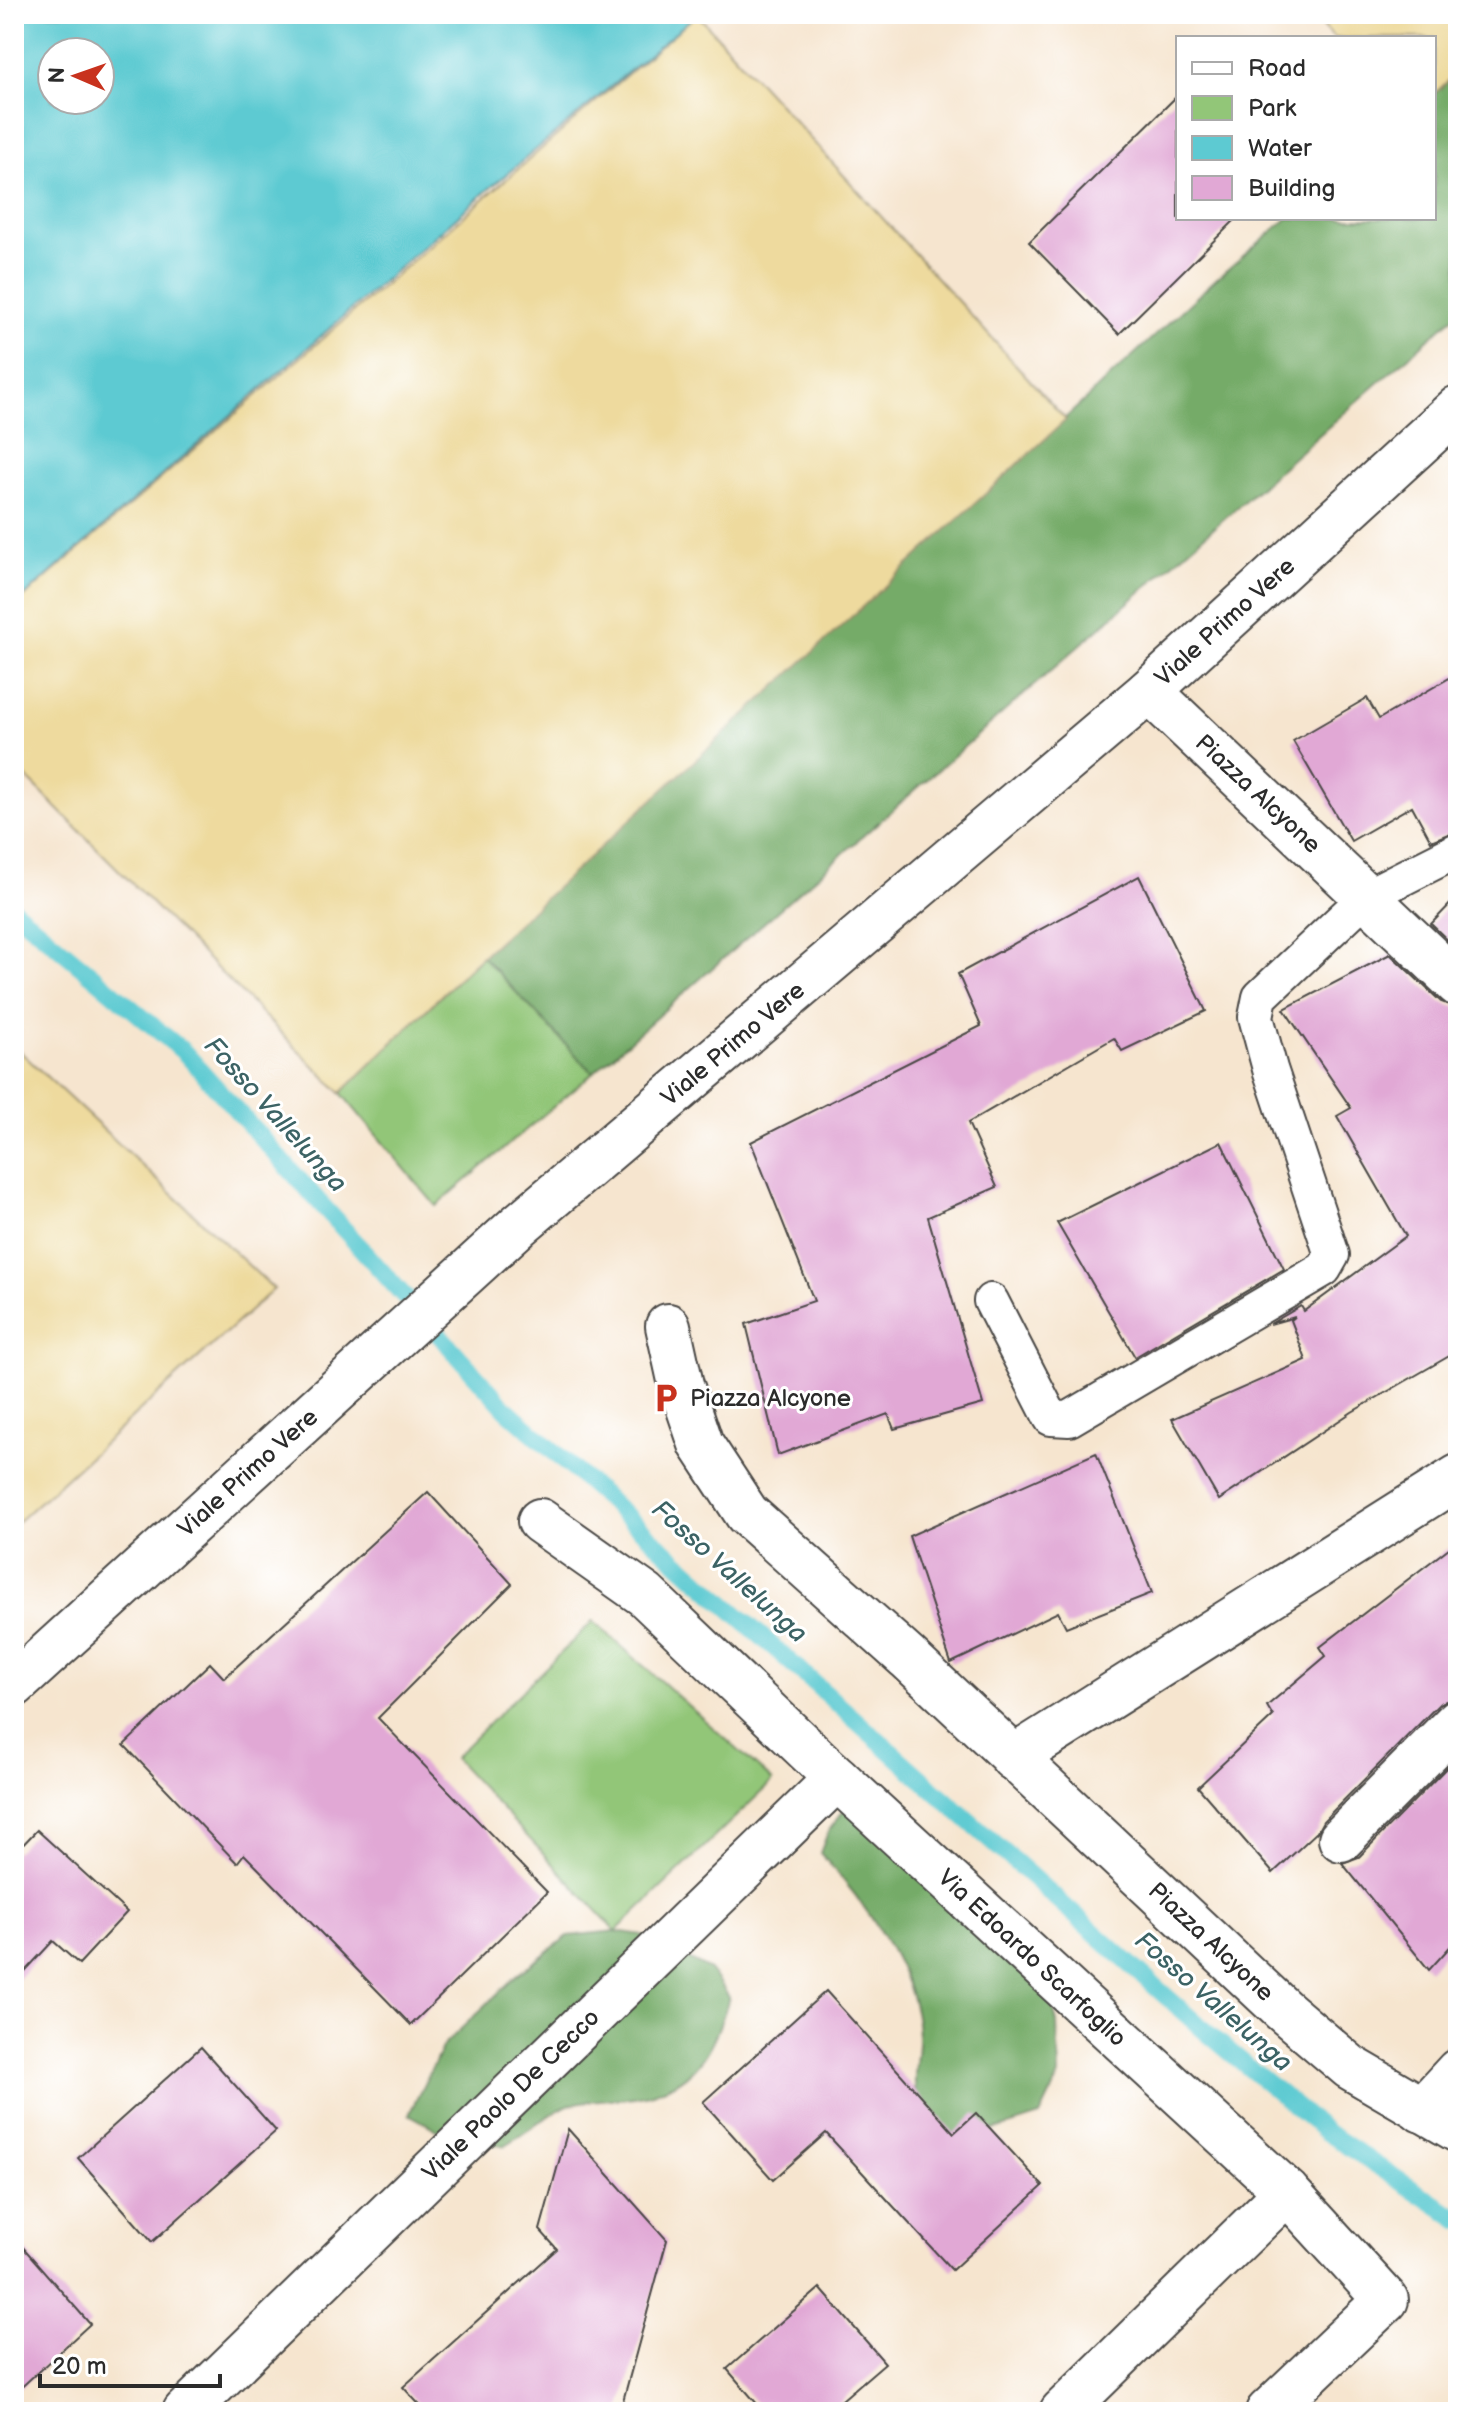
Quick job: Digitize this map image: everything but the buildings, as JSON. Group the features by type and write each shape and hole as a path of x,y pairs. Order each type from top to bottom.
{"street":[{"name":"Viale Primo Vere","path":"14,1685 519,1225 1149,691 1458,408"},
{"name":"Piazza Alcyone","path":"1149,691 1458,984"},
{"name":"Piazza Alcyone","path":"668,1326 681,1385 701,1444 747,1514 1283,2010 1350,2067 1440,2120 1458,2071"},
{"path":"1013,1758 1458,1477"},
{"name":"Via Edoardo Scarfoglio","path":"540,1521 645,1595 837,1778 1287,2192"},
{"path":"1341,1839 1458,1721"},
{"name":"Viale Paolo De Cecco","path":"185,2412 837,1778"},
{"path":"1062,2412 1287,2192 1386,2300 1268,2412"}],"lane":[{"path":"991,1301 1051,1418 1069,1419 1324,1269 1332,1255 1270,1069 1256,1007 1260,997 1367,896 1458,850"}],"green space":[{"path":"1458,72 1458,313 593,1073 482,956 1216,279 1286,220 1436,220 1436,92"},
{"path":"482,956 593,1073 436,1206 341,1093"},
{"path":"593,1621 773,1781 616,1931 454,1758"},
{"path":"848,1804 1048,1988 1057,2023 1059,2076 1040,2116 982,2132 956,2133 922,2127 915,2089 918,2035 908,1986 884,1937 852,1891 820,1853 828,1832"},
{"path":"616,1931 642,1935 710,1970 729,1997 708,2050 686,2075 655,2092 566,2106 504,2146 450,2137 409,2114 443,2046 517,1975 568,1936"}],"sand":[{"path":"697,14 1066,420 471,966 341,1093 14,765 14,606"},
{"path":"1312,14 1458,14 1458,72 1436,92 1436,36 1332,36"},
{"path":"14,1046 274,1289 14,1525"}],"water":[{"path":"14,14 697,14 483,194 14,605"}],"waterway":[{"name":"Fosso Vallelunga","path":"14,910 184,1052 506,1409 1206,2032 1326,2132 1458,2219"}],"place":[{"name":"Piazza Alcyone","path":"666,1398"}]}
